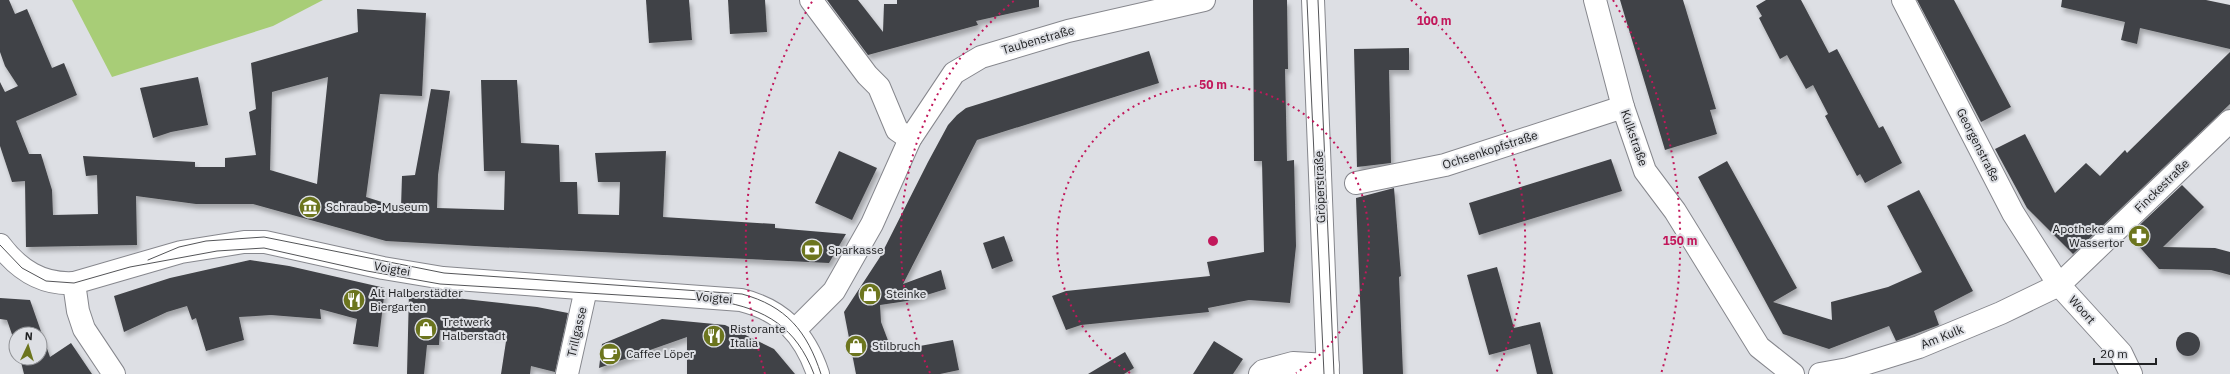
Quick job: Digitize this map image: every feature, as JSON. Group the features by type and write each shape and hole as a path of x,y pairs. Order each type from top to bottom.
{"street":[{"path":"811,0 867,75 879,87 897,130 910,139"},
{"name":"Taubenstraße","path":"795,330 834,291 872,224 910,139 954,74 981,57 1068,31 1204,0"},
{"name":"Gröperstraße","path":"1313,0 1328,369"},
{"name":"Kulkstraße","path":"1596,0 1623,107 1645,171 1675,211 1760,347 1793,374"},
{"name":"Georgenstraße","path":"1903,0 2013,213 2059,285"},
{"name":"Ochsenkopfstraße","path":"1356,183 1446,165 1623,107"},
{"name":"Finckestraße","path":"2059,285 2230,121"},
{"name":"Voigtei","path":"0,245 10,259 34,276 61,284 74,283 181,252 236,243 265,242 383,268 443,278 741,300 759,304 779,316 795,330 812,356 818,374"},
{"path":"74,283 78,311 84,329 114,374"},
{"name":"Am Kulk","path":"1820,374 1848,369 1919,347 2001,313 2059,285"},
{"name":"Woort","path":"2059,285 2121,354 2131,374"},
{"name":"Trillgasse","path":"567,374 586,289"},
{"path":"1260,374 1263,371 1293,363 1328,369"}],"green space":[{"path":"72,0 323,0 273,26 112,77"}],"building":[{"path":"0,0 9,0 15,14 27,9 52,68 64,63 77,95 16,121 29,154 41,154 52,190 53,215 98,214 97,175 86,176 83,156 195,162 195,167 225,167 225,158 256,155 249,112 256,109 251,63 358,32 357,9 426,13 422,96 380,94 366,197 401,208 402,176 415,175 431,89 450,91 438,175 437,208 504,210 505,171 484,171 481,80 517,80 521,143 559,145 560,182 577,182 578,214 619,215 620,182 598,182 595,153 666,151 663,217 775,224 775,228 846,234 829,263 475,246 386,241 253,204 196,204 136,196 137,245 26,247 25,181 12,182 0,146 0,82 5,92 18,86 5,66 0,52","holes":["328,77 317,184 270,170 272,92"]},
{"path":"646,0 689,0 692,40 649,43"},
{"path":"728,0 765,0 767,32 730,34"},
{"path":"827,0 858,0 883,32 884,4 897,4 897,0 1039,0 1039,7 976,21 978,25 868,55"},
{"path":"1253,0 1287,0 1288,69 1285,69 1287,161 1294,160 1296,246 1290,303 1249,300 1208,308 1209,312 1081,325 1066,330 1052,296 1066,291 1210,276 1207,262 1264,252 1262,161 1254,161"},
{"path":"1620,0 1683,0 1716,109 1710,110 1717,134 1665,150"},
{"path":"1766,0 1801,0 1829,53 1837,49 1879,128 1883,126 1902,163 1865,183 1860,174 1857,176 1825,116 1828,114 1813,85 1806,89 1787,55 1780,59 1759,18 1762,16 1756,6"},
{"path":"1917,0 1954,0 2011,107 1981,122"},
{"path":"2062,0 2206,0 2230,5 2230,49 2140,28 2137,44 2121,40 2125,22 2061,7"},
{"path":"1409,48 1409,70 1389,70 1391,163 1357,167 1354,49"},
{"path":"1149,51 1159,83 977,140 903,284 941,270 946,289 907,301 880,305 881,322 892,351 953,340 959,370 940,374 856,374 844,312 880,257 948,125 957,115 966,108"},
{"path":"2230,52 2230,104 2073,254 2027,208 1995,149 2025,134 2055,193 2086,163 2100,176 2125,150 2127,153"},
{"path":"198,77 208,125 171,132 153,138 140,88"},
{"path":"839,151 877,168 852,220 815,203"},
{"path":"1611,159 1622,191 1479,235 1469,203"},
{"path":"1727,161 1797,288 1773,302 1832,320 1831,302 1888,287 1922,272 1887,206 1919,190 1973,291 1934,311 1939,325 1896,341 1889,326 1829,349 1783,334 1698,177"},
{"path":"2182,185 2204,207 2163,247 2215,248 2230,252 2230,275 2211,270 2159,269 2129,235"},
{"path":"1394,188 1401,276 1399,277 1403,374 1363,374 1356,198"},
{"path":"1004,236 1013,261 992,269 983,243"},
{"path":"250,260 289,266 385,288 378,347 353,344 357,319 320,309 321,319 271,315 239,317 244,340 206,351 196,318 192,320 187,306 167,312 124,332 114,296 170,278"},
{"path":"1497,267 1514,328 1540,322 1553,374 1537,374 1530,344 1489,355 1467,275"},
{"path":"409,293 537,307 568,313 555,372 531,366 530,374 501,374 507,335 440,330 439,345 427,345 424,374 407,374"},
{"path":"0,298 30,300 39,326 9,326 7,320 0,319"},
{"path":"662,319 725,325 774,349 795,374 687,374 687,337 599,368 602,344"},
{"path":"2188,332 2197,335 2200,344 2197,353 2188,356 2179,353 2176,344 2179,335"},
{"path":"1214,341 1243,359 1233,374 1193,374"},
{"path":"71,343 92,374 24,374 22,366 48,366 48,351 50,357"},
{"path":"1125,352 1134,368 1124,374 1088,374"}],"tram line":[{"path":"1307,0 1324,374"},
{"path":"1318,0 1334,374"},
{"path":"148,260 179,247 206,241 264,237 444,273 742,294 771,306 783,313 793,322 809,345 821,374"},
{"path":"0,245 22,268 46,281 74,283 130,267 217,251 264,248 367,271 440,284 718,301 751,309 765,315 777,323 788,332 798,344 807,358 814,374"}],"place":[{"name":"Schraube-Museum","path":"310,207"},
{"name":"Apotheke am Wassertor","path":"2139,236"},
{"name":"Sparkasse","path":"812,250"},
{"name":"Steinke","path":"870,294"},
{"name":"Alt Halberstädter Biergarten","path":"354,300"},
{"name":"Tretwerk Halberstadt","path":"426,329"},
{"name":"Ristorante Italia","path":"714,336"},
{"name":"Stilbruch","path":"856,346"},
{"name":"Caffee Löper","path":"610,354"}]}
